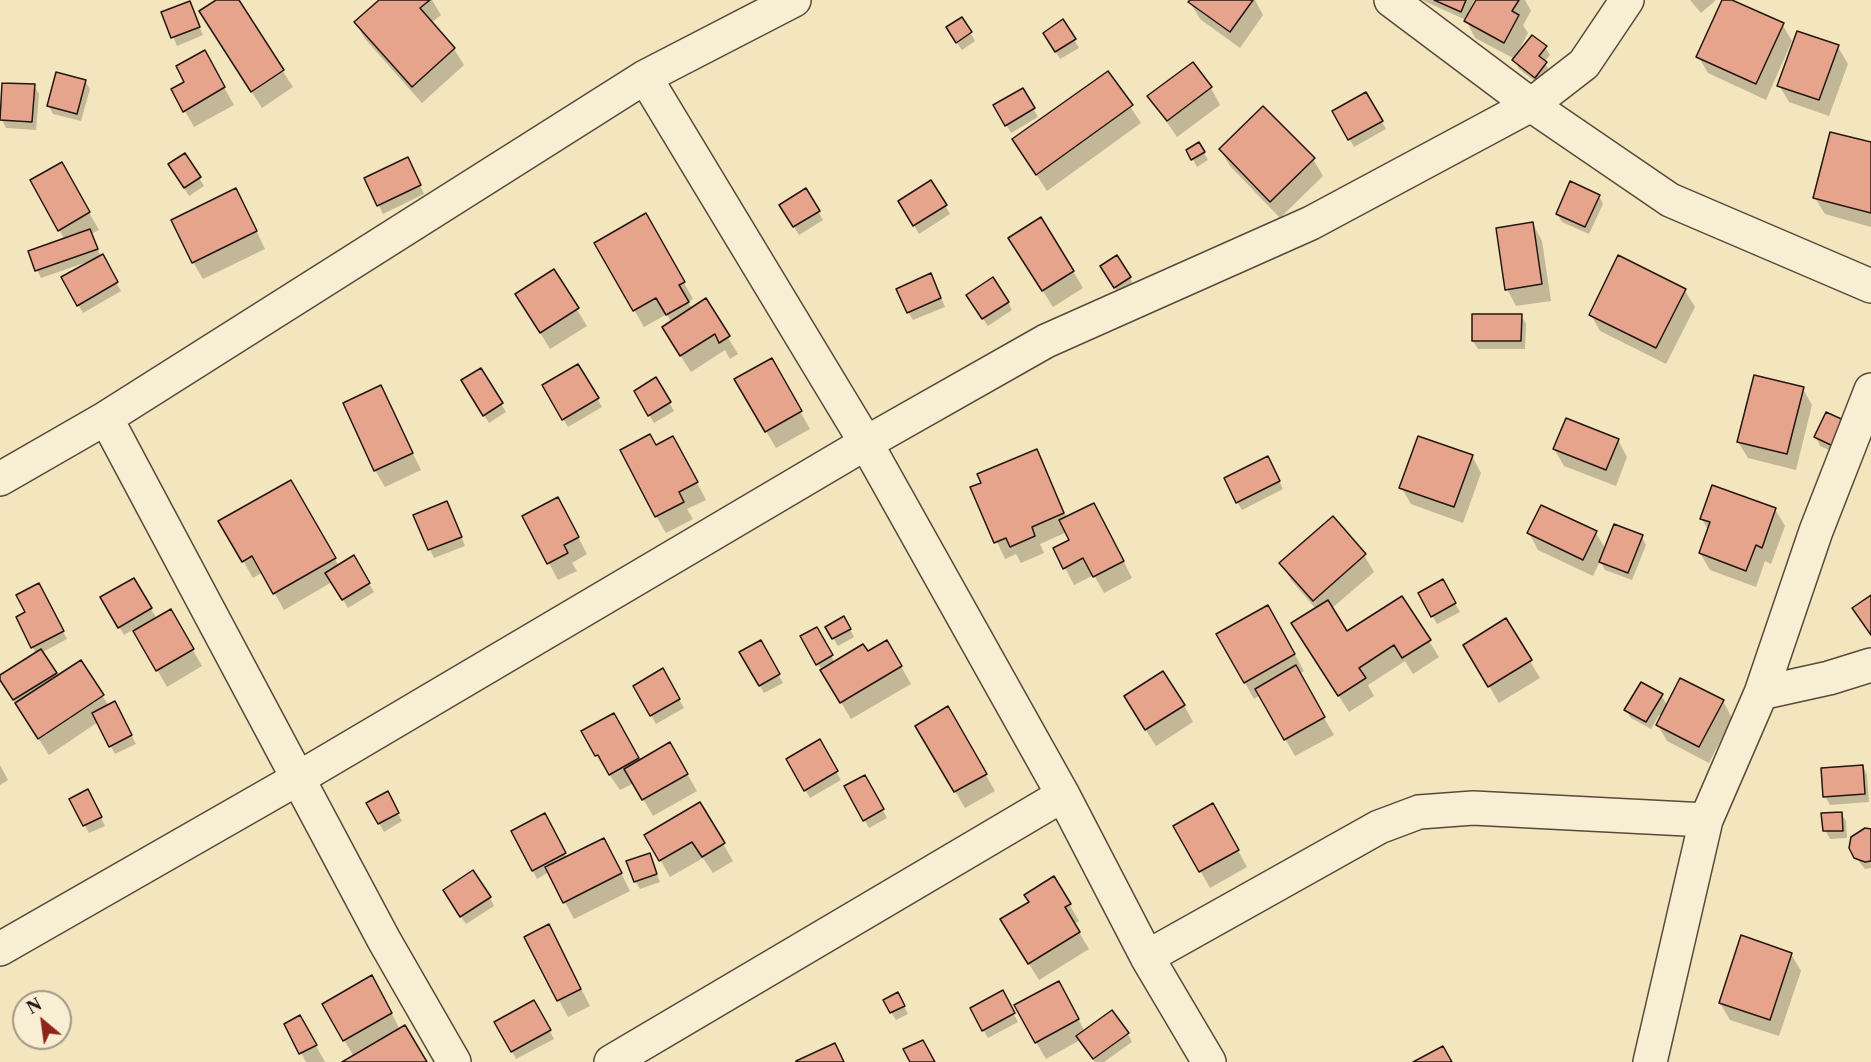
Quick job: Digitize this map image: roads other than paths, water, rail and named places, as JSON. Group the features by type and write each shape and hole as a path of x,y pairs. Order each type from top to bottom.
{"street":[{"path":"1391,0 1531,105 1670,200 1871,285"},
{"path":"0,949 297,779 866,443 1046,341 1311,223 1531,105 1584,64 1627,0"},
{"path":"0,479 106,418 645,77 781,3"},
{"path":"645,77 866,443 1063,795 1147,957 1209,1062"},
{"path":"1650,1062 1706,820 1761,693 1816,531 1871,390"},
{"path":"106,418 297,779 384,940 454,1062"},
{"path":"1761,693 1829,678 1871,665"},
{"path":"611,1062 1063,795"},
{"path":"1147,957 1379,827 1419,812 1473,808 1706,820"}]}
